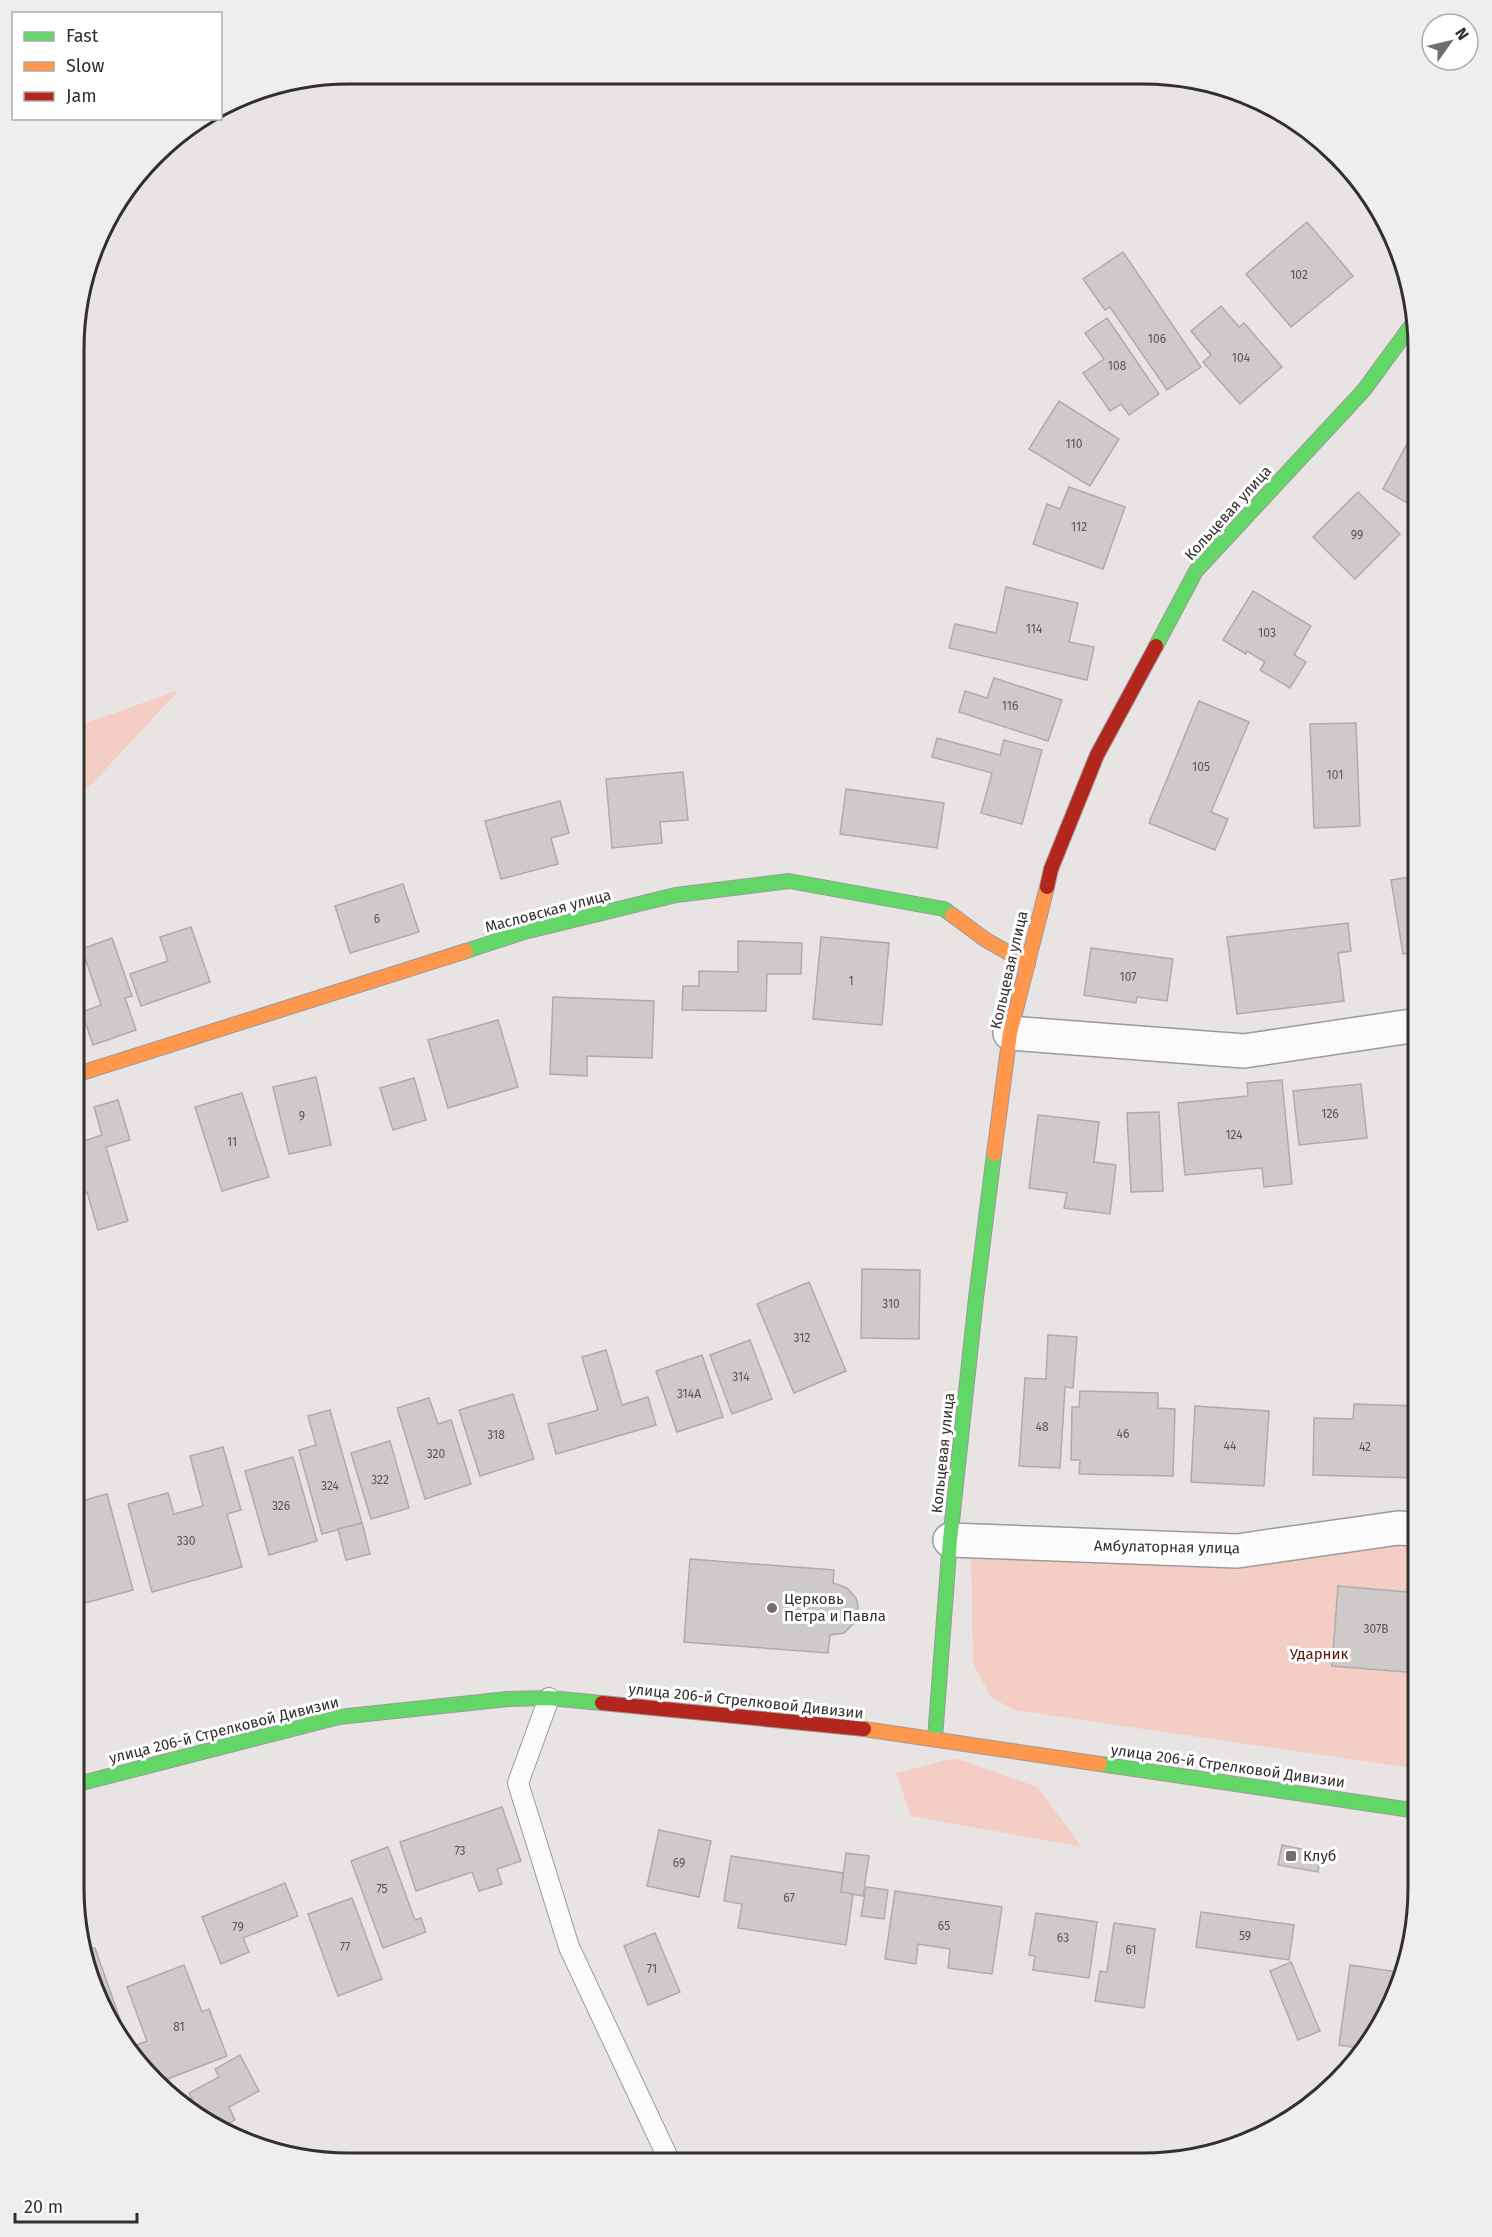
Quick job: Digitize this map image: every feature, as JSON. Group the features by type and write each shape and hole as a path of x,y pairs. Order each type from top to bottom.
{"street":[{"name":"Кольцевая улица","path":"935,1738 950,1540 976,1298 1010,1033 1051,869 1097,755 1196,572 1364,390 1407,331"},
{"name":"Масловская улица","path":"84,1071 155,1051 524,932 676,894 789,881 944,909 986,940 1028,964"},
{"path":"1010,1033 1244,1051 1408,1026"},
{"name":"Амбулаторная улица","path":"950,1540 1237,1551 1398,1528 1408,1528"},
{"name":"улица 206-й Стрелковой Дивизии","path":"84,1782 339,1717 508,1699 549,1698 861,1728 1408,1809"}],"lane":[{"path":"549,1698 518,1783 569,1947 666,2153"}],"green space":[{"path":"179,690 89,787 84,788 84,724"},
{"name":"Ударник","path":"1408,1544 1408,1768 1014,1710 991,1697 973,1664 971,1553"},
{"path":"955,1758 1037,1787 1082,1847 911,1816 896,1773"}],"building":[{"path":"1307,222 1353,276 1291,327 1246,274"},
{"path":"1123,252 1201,367 1167,390 1110,307 1105,310 1083,279"},
{"path":"1221,306 1239,327 1244,323 1282,367 1240,404 1203,362 1211,355 1191,331"},
{"path":"1107,318 1159,394 1129,415 1121,404 1110,411 1083,373 1104,359 1085,333"},
{"path":"1059,401 1119,439 1090,486 1029,449"},
{"path":"1408,442 1408,503 1383,489"},
{"path":"1069,487 1125,507 1103,569 1033,544 1047,504 1060,509"},
{"path":"1358,492 1400,534 1355,579 1313,537"},
{"path":"1006,587 1078,603 1069,642 1094,647 1087,680 949,648 955,624 996,633"},
{"path":"1253,591 1311,626 1294,655 1306,662 1290,688 1260,670 1265,662 1223,640"},
{"path":"994,678 1062,700 1048,741 959,712 965,691 987,698"},
{"path":"1199,701 1249,722 1211,812 1228,819 1215,850 1149,823"},
{"path":"1356,723 1360,826 1314,828 1310,724"},
{"path":"937,738 1000,755 1004,740 1042,750 1022,824 981,813 992,773 932,757"},
{"path":"683,772 688,820 660,822 662,843 612,848 606,779"},
{"path":"846,789 944,803 937,848 840,834"},
{"path":"560,801 569,833 551,838 558,864 501,879 485,821"},
{"path":"1408,877 1408,953 1403,954 1391,880"},
{"path":"403,884 419,932 350,953 335,906"},
{"path":"1348,923 1351,951 1338,953 1344,1001 1237,1014 1227,937"},
{"path":"191,927 210,982 141,1006 130,974 168,961 160,937"},
{"path":"821,937 889,943 882,1025 813,1019"},
{"path":"112,938 132,996 125,998 136,1030 93,1045 84,1011 101,1005 84,955 84,948"},
{"path":"738,941 802,943 801,974 767,974 766,1011 682,1010 683,986 699,986 699,971 738,972"},
{"path":"1091,948 1173,959 1167,1001 1137,997 1136,1003 1084,995"},
{"path":"553,997 654,1001 652,1058 587,1056 587,1076 550,1074"},
{"path":"498,1020 518,1087 448,1108 428,1040"},
{"path":"316,1077 331,1145 289,1154 273,1087"},
{"path":"414,1078 426,1120 393,1130 380,1088"},
{"path":"1282,1080 1292,1184 1264,1187 1262,1168 1185,1175 1178,1103 1248,1096 1247,1083"},
{"path":"1361,1084 1367,1138 1299,1145 1293,1091"},
{"path":"242,1093 269,1177 222,1191 195,1107"},
{"path":"118,1100 130,1140 106,1147 128,1221 98,1230 87,1192 84,1193 84,1141 102,1135 94,1107"},
{"path":"1159,1112 1163,1191 1131,1192 1127,1113"},
{"path":"1038,1115 1099,1122 1094,1162 1116,1165 1110,1214 1064,1208 1067,1193 1029,1188"},
{"path":"862,1269 920,1270 919,1339 861,1338"},
{"path":"809,1282 846,1371 794,1393 757,1304"},
{"path":"1048,1335 1077,1337 1073,1388 1065,1387 1060,1468 1019,1466 1025,1378 1046,1379"},
{"path":"750,1340 772,1399 732,1414 710,1355"},
{"path":"606,1350 622,1405 648,1397 656,1425 556,1454 548,1424 598,1410 582,1357"},
{"path":"702,1355 723,1417 677,1432 656,1371"},
{"path":"1080,1391 1158,1393 1158,1408 1175,1409 1173,1476 1079,1474 1080,1460 1071,1460 1072,1407 1079,1407"},
{"path":"513,1394 534,1459 480,1476 459,1410"},
{"path":"429,1398 438,1424 451,1420 471,1484 425,1499 397,1408"},
{"path":"1354,1404 1408,1406 1408,1478 1313,1475 1314,1418 1353,1419"},
{"path":"1195,1406 1269,1411 1264,1486 1191,1482"},
{"path":"330,1410 362,1523 322,1534 299,1450 316,1445 308,1416"},
{"path":"390,1441 409,1508 371,1519 351,1453"},
{"path":"223,1447 241,1510 227,1514 242,1567 152,1592 128,1504 168,1493 174,1514 203,1506 190,1456"},
{"path":"293,1457 317,1541 269,1555 245,1471"},
{"path":"107,1494 133,1590 84,1603 84,1500"},
{"path":"362,1523 370,1554 346,1560 338,1529"},
{"name":"Церковь Петра и Павла","path":"690,1559 834,1570 833,1583 847,1588 856,1598 857,1618 844,1633 830,1635 828,1653 684,1642"},
{"path":"1338,1586 1408,1592 1408,1672 1332,1666"},
{"path":"502,1807 521,1861 497,1869 502,1884 479,1891 472,1872 416,1891 400,1842"},
{"path":"659,1830 711,1841 699,1897 647,1886"},
{"path":"1282,1845 1321,1853 1318,1872 1278,1865"},
{"path":"388,1847 415,1920 421,1918 426,1932 383,1948 351,1861"},
{"path":"846,1853 869,1856 863,1896 841,1892"},
{"path":"731,1856 843,1873 841,1892 853,1894 846,1945 738,1928 742,1904 724,1901"},
{"path":"285,1883 298,1916 243,1938 249,1952 221,1964 202,1917"},
{"path":"866,1887 888,1890 884,1919 861,1916"},
{"path":"895,1891 1002,1907 992,1974 948,1968 950,1949 918,1944 916,1964 885,1959"},
{"path":"352,1898 382,1979 338,1996 308,1914"},
{"path":"1201,1912 1294,1925 1289,1960 1196,1947"},
{"path":"1036,1913 1097,1922 1089,1978 1033,1970 1035,1956 1029,1955"},
{"path":"1114,1923 1155,1929 1144,2008 1095,2001 1100,1971 1107,1972"},
{"path":"655,1933 680,1992 648,2005 624,1946"},
{"path":"95,1948 122,2025 104,1990 91,1949"},
{"path":"1291,1962 1320,2031 1298,2040 1270,1971"},
{"path":"184,1965 202,2012 209,2009 227,2056 166,2079 136,2045 147,2041 127,1987"},
{"path":"1350,1965 1394,1971 1373,2021 1354,2047 1339,2045"},
{"path":"240,2055 259,2091 229,2107 235,2120 228,2124 194,2102 189,2093 219,2077 215,2069"}],"traffic: fast":[{"path":"1156,646 1196,571 1364,390 1407,331"},
{"path":"466,951 524,932 676,895 789,881 944,909 952,915"},
{"path":"935,1738 950,1540 994,1154"},
{"path":"84,1782 339,1717 508,1699 549,1698 602,1703"},
{"path":"1100,1764 1408,1810"}],"traffic: slow":[{"path":"994,1154 1010,1033 1047,887"},
{"path":"952,915 986,940 1028,964"},
{"path":"84,1072 466,951"},
{"path":"864,1729 1100,1764"}],"traffic: jam":[{"path":"1047,887 1051,869 1097,755 1156,646"},
{"path":"602,1703 864,1729"}],"place":[{"name":"Церковь Петра и Павла","path":"772,1608"},
{"name":"Клуб","path":"1291,1856"}]}
